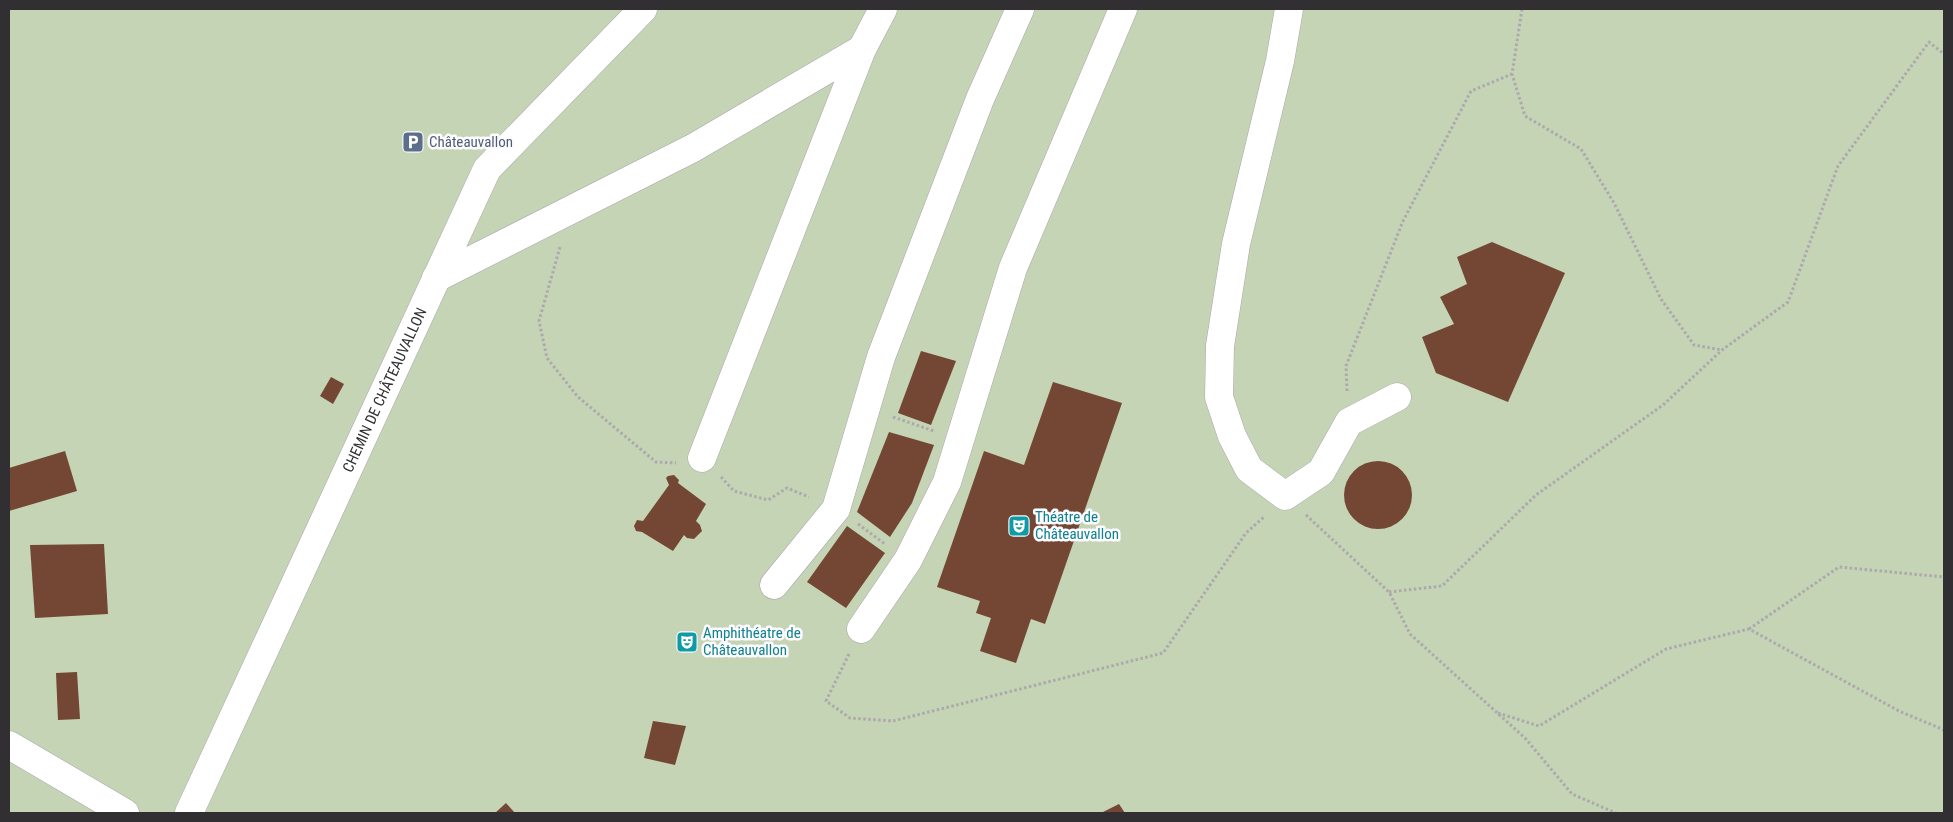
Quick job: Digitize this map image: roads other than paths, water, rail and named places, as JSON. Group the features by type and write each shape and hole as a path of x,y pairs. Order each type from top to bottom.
{"street":[{"name":"CHEMIN DE CHÂTEAUVALLON","path":"189,813 487,169 643,9"},
{"path":"702,458 862,49 883,9"},
{"path":"774,585 836,509 881,357 973,117 1020,9"},
{"path":"861,629 908,560 947,482 1014,268 1123,9"},
{"path":"1289,9 1280,61 1236,244 1220,346 1219,396 1232,436 1249,469 1285,496 1321,472 1349,422 1397,397"},
{"path":"436,278 693,148 862,49"},
{"path":"9,745 125,813"}],"place":[{"name":"Châteauvallon","path":"413,142"},
{"name":"Théatre de Châteauvallon","path":"1019,526"},
{"name":"Amphithéatre de Châteauvallon","path":"687,642"}]}
